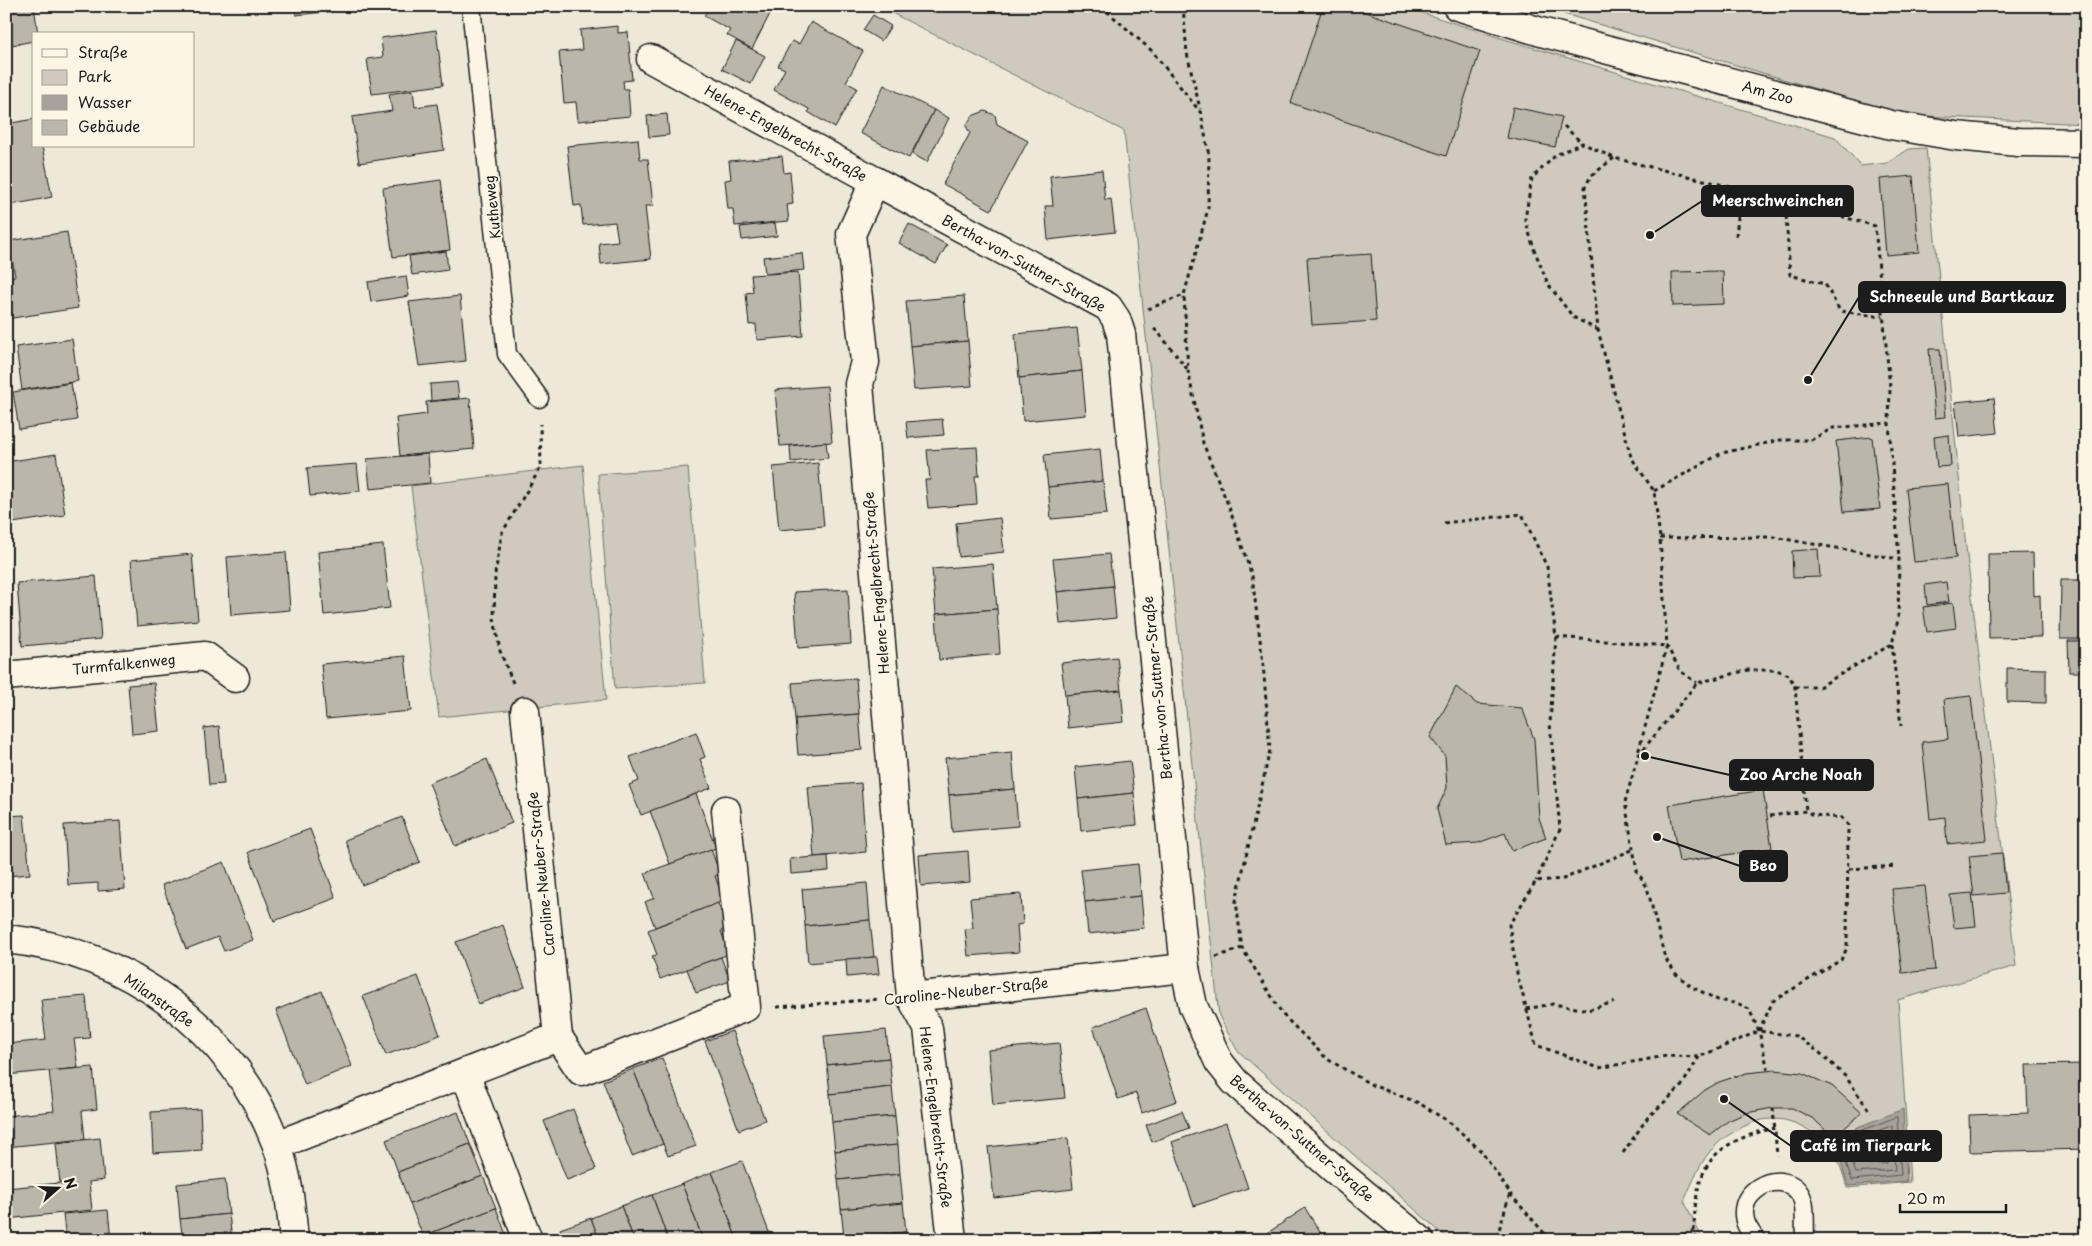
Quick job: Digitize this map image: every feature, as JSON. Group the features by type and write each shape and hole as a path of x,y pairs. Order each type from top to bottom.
{"street":[{"name":"Am Zoo","path":"1456,6 1541,32 1891,125 1956,136 2018,142 2086,143"},
{"name":"Helene-Engelbrecht-Straße","path":"651,59 875,181 851,234 865,362 860,384 911,997 928,1028 952,1240"},
{"name":"Bertha-von-Suttner-Straße","path":"875,181 1108,307 1116,319 1121,334 1185,968 1192,1006 1219,1062 1235,1082 1334,1169 1420,1240"},
{"name":"Turmfalkenweg","path":"6,676 204,656 235,678"},
{"name":"Caroline-Neuber-Straße","path":"525,711 558,1037 581,1071 746,1007"},
{"path":"726,810 746,1007"},
{"name":"Milanstraße","path":"6,939 37,942 83,954 134,978 180,1011 222,1050 247,1082 264,1113 277,1145 290,1189 294,1240"},
{"name":"Caroline-Neuber-Straße","path":"911,997 1185,968"},
{"path":"277,1145 558,1037"},
{"path":"465,1073 528,1240"}],"lane":[{"name":"Kutheweg","path":"471,6 507,354 539,398"},
{"path":"1757,1240 1748,1230 1744,1220 1744,1208 1748,1196 1757,1188 1767,1183 1778,1181 1796,1190 1803,1201 1805,1240"}],"path":[{"path":"1101,6 1152,51 1201,112"},
{"path":"1183,6 1188,53 1210,156 1208,209 1184,295 1188,371 1203,443 1229,507 1252,576 1263,663 1270,750 1236,900 1242,948 1283,1015 1327,1058 1372,1085 1419,1103 1452,1124 1481,1151 1510,1193 1545,1234 1557,1240"},
{"path":"1564,126 1582,143 1614,158 1785,200 1875,226 1890,388 1889,423 1899,559 1898,620 1892,644 1901,726"},
{"path":"1582,143 1556,155 1532,178 1525,218 1534,249 1548,284 1573,317 1598,330"},
{"path":"1614,158 1591,176 1585,187 1598,330 1631,457 1654,491 1660,538 1667,646 1625,802 1632,850 1637,871 1647,888 1665,958 1676,974 1692,988 1718,1000 1739,1004 1749,1009 1759,1031 1768,1070"},
{"path":"1736,236 1741,189"},
{"path":"1785,200 1790,275 1825,284 1840,311 1883,317"},
{"path":"525,711 500,651 494,618 495,574 502,533 541,467 539,398"},
{"path":"1654,491 1722,453 1780,440 1811,440 1833,428 1889,423"},
{"path":"1444,523 1522,514 1548,567 1556,638 1550,724 1560,829 1536,881 1510,925 1526,1009 1536,1045 1599,1068 1666,1056 1700,1057 1759,1031 1796,1036 1820,1053 1846,1077 1871,1113"},
{"path":"1660,538 1773,536 1899,559"},
{"path":"1556,638 1667,646"},
{"path":"1795,687 1819,687 1892,644"},
{"path":"1667,646 1680,671 1696,683"},
{"path":"1638,756 1696,683 1748,670 1777,670 1788,675 1795,687 1806,811"},
{"path":"1759,1031 1773,1001 1841,960 1846,948 1849,869 1848,825 1842,818 1813,815 1806,811 1770,816"},
{"path":"1536,881 1562,879 1632,850"},
{"path":"1849,869 1895,866"},
{"name":"Caroline-Neuber-Straße","path":"746,1007 758,1009 911,997"},
{"path":"1526,1009 1552,1004 1588,1010 1614,1002"},
{"path":"1623,1153 1648,1117 1681,1087 1700,1057"},
{"path":"1773,1108 1776,1128 1778,1181"},
{"path":"1697,1240 1694,1231 1694,1198 1706,1166 1720,1150 1734,1140 1776,1128"},
{"path":"1496,1240 1510,1193"},
{"path":"1668,1240 1694,1231"},
{"path":"1518,1240 1545,1234"}],"green space":[{"path":"878,6 1401,6 1494,36 1835,137 1861,166 1887,163 1909,149 1926,148 1966,547 2016,966 1898,1000 1910,1182 1847,1188 1835,1157 1822,1141 1794,1123 1784,1120 1767,1119 1751,1123 1722,1140 1710,1151 1697,1172 1684,1201 1703,1240 1449,1240 1237,1050 1219,1016 1124,131"},
{"path":"1537,6 2086,6 2086,124 1904,115"},
{"path":"583,465 606,700 439,717 411,486"},
{"path":"688,467 705,683 615,689 598,474"}],"water":[{"path":"1903,1109 1907,1181 1848,1186 1841,1162 1829,1146 1858,1127"}],"building":[{"path":"6,6 34,6 38,32 32,32 32,41 6,46"},
{"path":"295,6 332,6 333,11 296,15"},
{"path":"709,6 774,6 752,49 727,35 730,30 704,16"},
{"path":"1323,6 1348,6 1480,51 1446,156 1291,103"},
{"path":"873,15 891,26 881,41 863,30"},
{"path":"811,22 863,51 846,82 857,88 835,128 808,112 809,109 774,90 785,69 778,66 792,41 799,44"},
{"path":"618,26 618,33 628,32 632,80 623,81 624,89 628,89 630,116 578,121 576,102 564,103 559,52 582,50 580,30"},
{"path":"436,30 443,85 372,94 367,59 383,57 381,38"},
{"path":"736,41 765,56 751,84 722,69"},
{"path":"884,85 934,110 909,158 860,133"},
{"path":"413,90 415,107 437,104 444,150 359,163 352,117 392,111 389,94"},
{"path":"1513,107 1562,117 1555,147 1507,138"},
{"path":"934,110 949,118 927,162 912,154"},
{"path":"985,111 995,115 997,124 1028,141 991,210 943,184 970,133 966,126 972,116"},
{"path":"667,114 669,135 649,137 647,116"},
{"path":"32,119 32,148 42,148 52,197 6,206 6,124"},
{"path":"638,139 640,159 648,159 653,206 645,206 651,259 601,264 599,243 618,241 615,222 583,225 581,205 574,206 567,146"},
{"path":"782,156 784,173 790,172 793,204 787,205 789,221 735,226 733,209 728,209 725,180 731,179 729,161"},
{"path":"1102,170 1105,200 1111,199 1115,232 1048,240 1045,206 1053,206 1050,176"},
{"path":"1913,176 1919,252 1886,255 1880,179"},
{"path":"441,180 450,250 393,257 383,188"},
{"path":"775,223 777,236 742,240 740,227"},
{"path":"909,224 947,245 936,264 899,243"},
{"path":"67,232 78,308 6,319 6,277 15,276 9,241"},
{"path":"446,251 448,270 412,275 409,256"},
{"path":"802,253 804,270 765,274 763,257"},
{"path":"1371,254 1376,321 1312,325 1307,258"},
{"path":"1723,271 1724,304 1673,306 1672,272"},
{"path":"798,272 803,336 757,340 756,324 749,325 746,293 753,292 751,275"},
{"path":"406,276 409,296 371,302 368,282"},
{"path":"460,296 466,361 419,366 409,302"},
{"path":"964,296 968,341 910,346 906,301"},
{"path":"1077,328 1082,371 1019,378 1015,334"},
{"path":"72,339 78,381 22,390 16,347"},
{"path":"968,341 972,386 914,390 910,346"},
{"path":"1929,349 1940,349 1946,417 1935,418"},
{"path":"1082,371 1086,415 1023,421 1019,378"},
{"path":"457,382 459,398 431,401 430,384"},
{"path":"71,383 77,420 19,429 13,392"},
{"path":"827,386 832,442 780,446 775,390"},
{"path":"470,398 474,449 400,456 396,418 427,414 426,402"},
{"path":"1994,398 1998,433 1959,437 1955,402"},
{"path":"942,419 944,435 908,438 906,422"},
{"path":"1949,435 1951,466 1937,467 1934,437"},
{"path":"1872,437 1880,509 1844,512 1836,441"},
{"path":"826,442 828,458 791,462 790,446"},
{"path":"977,447 979,476 975,476 977,504 928,508 925,480 930,480 927,450"},
{"path":"1100,449 1103,481 1048,487 1044,455"},
{"path":"56,454 65,515 6,524 6,462"},
{"path":"428,454 430,483 370,489 367,459"},
{"path":"818,463 824,526 779,530 773,467"},
{"path":"357,464 360,491 310,496 307,468"},
{"path":"1103,481 1107,514 1051,519 1048,487"},
{"path":"1948,484 1956,558 1914,562 1906,488"},
{"path":"2080,486 2086,486 2086,520 2081,520"},
{"path":"1000,518 1004,552 959,557 956,523"},
{"path":"383,545 390,608 324,615 318,552"},
{"path":"1818,549 1820,577 1793,578 1792,551"},
{"path":"286,552 290,610 231,615 227,557"},
{"path":"2033,553 2034,596 2040,595 2041,637 1989,638 1988,554"},
{"path":"192,554 198,620 137,626 131,560"},
{"path":"1109,554 1113,586 1057,592 1053,559"},
{"path":"993,564 997,609 936,614 932,569"},
{"path":"96,576 101,639 22,646 17,583"},
{"path":"2061,580 2086,580 2086,639 2060,639"},
{"path":"1946,582 1949,602 1927,605 1925,585"},
{"path":"1113,586 1116,618 1060,624 1057,592"},
{"path":"848,589 851,644 798,648 794,592"},
{"path":"1953,603 1956,628 1927,632 1923,607"},
{"path":"997,609 1000,654 939,660 936,614"},
{"path":"2068,641 2086,641 2086,672 2069,672"},
{"path":"405,656 411,711 326,719 321,664"},
{"path":"1117,657 1121,690 1065,695 1061,663"},
{"path":"2007,668 2046,669 2046,703 2007,702"},
{"path":"856,678 859,714 795,719 792,683"},
{"path":"154,683 159,731 132,734 128,685"},
{"path":"1456,687 1477,704 1522,708 1534,739 1539,818 1546,838 1512,851 1505,833 1478,843 1446,845 1437,809 1447,788 1445,756 1430,737"},
{"path":"1121,690 1124,722 1068,728 1065,695"},
{"path":"1971,696 1987,840 1947,844 1945,817 1930,819 1922,742 1948,739 1944,699"},
{"path":"859,714 862,750 798,755 795,719"},
{"path":"219,726 224,784 209,785 204,728"},
{"path":"696,732 705,757 700,759 711,788 641,815 629,785 639,781 630,757"},
{"path":"1012,752 1015,789 949,795 945,758"},
{"path":"487,759 512,823 455,846 429,783"},
{"path":"1130,761 1134,793 1078,799 1075,767"},
{"path":"861,783 866,852 814,857 808,787"},
{"path":"1015,789 1018,826 952,832 949,795"},
{"path":"1763,790 1772,848 1679,862 1669,805"},
{"path":"1134,793 1137,825 1081,831 1078,799"},
{"path":"696,794 716,848 670,864 650,811"},
{"path":"24,815 30,874 6,876 6,816"},
{"path":"402,817 420,862 362,885 345,840"},
{"path":"120,821 125,889 98,891 98,883 68,885 64,825"},
{"path":"310,829 336,898 274,921 248,852"},
{"path":"711,849 720,875 715,876 724,901 655,927 645,902 654,898 645,873"},
{"path":"968,851 970,882 921,886 919,855"},
{"path":"2002,853 2006,893 1974,896 1969,856"},
{"path":"828,856 829,871 791,874 790,859"},
{"path":"224,862 253,940 224,951 218,937 186,949 162,885"},
{"path":"1138,864 1141,896 1085,902 1081,870"},
{"path":"867,883 870,920 805,926 802,889"},
{"path":"1925,886 1935,970 1902,973 1892,889"},
{"path":"1972,893 1976,926 1954,928 1950,895"},
{"path":"1021,894 1023,924 1017,925 1019,952 968,956 965,929 973,928 970,898"},
{"path":"1141,896 1144,928 1088,934 1085,902"},
{"path":"718,903 727,928 721,931 729,954 660,979 652,956 657,955 648,930"},
{"path":"870,920 874,957 808,963 805,926"},
{"path":"503,925 525,987 478,1004 456,942"},
{"path":"721,957 730,981 696,993 687,969"},
{"path":"877,957 879,974 847,977 846,959"},
{"path":"418,976 440,1035 386,1055 363,996"},
{"path":"322,991 352,1066 305,1085 276,1010"},
{"path":"86,996 90,1038 74,1039 78,1068 6,1075 6,1044 46,1040 41,1000"},
{"path":"2083,996 2086,996 2086,1018 2083,1018"},
{"path":"1146,1008 1177,1101 1142,1113 1136,1093 1118,1099 1093,1027"},
{"path":"2083,1018 2086,1018 2086,1047 2083,1047"},
{"path":"886,1030 889,1058 827,1065 824,1036"},
{"path":"732,1031 765,1120 739,1130 705,1041"},
{"path":"1059,1043 1065,1098 993,1105 988,1050"},
{"path":"662,1058 696,1146 668,1156 633,1069"},
{"path":"889,1058 892,1087 830,1094 827,1065"},
{"path":"2086,1064 2086,1149 1970,1152 1969,1115 2028,1113 2026,1065"},
{"path":"93,1067 97,1109 82,1111 85,1139 6,1147 6,1116 54,1111 49,1071"},
{"path":"633,1069 663,1144 632,1156 603,1081"},
{"path":"1775,1070 1802,1073 1832,1086 1862,1113 1833,1138 1814,1119 1792,1108 1773,1108 1746,1113 1728,1121 1710,1135 1677,1114 1705,1090 1719,1082 1746,1073"},
{"path":"892,1087 895,1116 832,1122 830,1094"},
{"path":"200,1109 202,1150 153,1153 151,1112"},
{"path":"573,1109 596,1169 567,1180 544,1121"},
{"path":"1182,1111 1189,1128 1152,1142 1146,1125"},
{"path":"458,1112 470,1144 398,1172 386,1140"},
{"path":"895,1116 898,1145 835,1151 832,1122"},
{"path":"1226,1123 1248,1188 1194,1206 1172,1142"},
{"path":"100,1138 104,1180 89,1182 92,1210 6,1219 6,1188 60,1183 56,1143"},
{"path":"1068,1138 1073,1189 994,1198 988,1147"},
{"path":"470,1144 483,1176 410,1204 398,1172"},
{"path":"898,1145 900,1174 838,1180 835,1151"},
{"path":"742,1161 772,1240 737,1240 712,1172"},
{"path":"712,1172 737,1240 703,1240 682,1184"},
{"path":"900,1174 903,1203 841,1209 838,1180"},
{"path":"483,1176 496,1208 423,1236 410,1204"},
{"path":"225,1179 229,1214 180,1219 177,1184"},
{"path":"682,1184 703,1240 668,1240 652,1195"},
{"path":"652,1195 668,1240 634,1240 621,1206"},
{"path":"903,1203 906,1232 844,1238 841,1209"},
{"path":"621,1206 634,1240 599,1240 591,1218"},
{"path":"496,1208 508,1240 425,1240 423,1236"},
{"path":"1305,1208 1325,1240 1257,1240"},
{"path":"108,1210 111,1240 66,1240 63,1214"},
{"path":"229,1214 232,1240 183,1240 180,1219"},
{"path":"591,1218 599,1240 564,1240 560,1229"},
{"path":"906,1232 907,1240 844,1240 844,1238"},
{"path":"1101,1232 1101,1240 1019,1240"}],"place":[{"name":"Meerschweinchen","path":"1650,235"},
{"name":"Schneeule und Bartkauz","path":"1808,380"},
{"name":"Zoo Arche Noah","path":"1645,756"},
{"name":"Beo","path":"1657,837"},
{"name":"Café im Tierpark","path":"1724,1099"}]}
